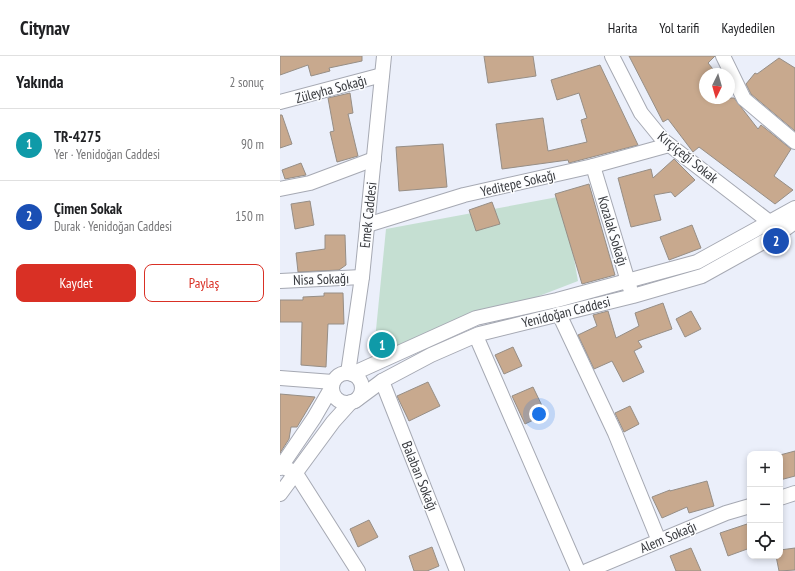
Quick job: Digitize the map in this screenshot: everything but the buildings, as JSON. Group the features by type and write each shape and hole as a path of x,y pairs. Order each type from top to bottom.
{"street":[{"name":"Emek Caddesi","path":"350,373 362,277 384,56"},
{"name":"Kırçiçeği Sokak","path":"612,56 641,113 669,145 771,222"},
{"path":"722,56 744,100 795,142"},
{"name":"Züleyha Sokağı","path":"280,102 382,75"},
{"name":"Yeditepe Sokağı","path":"367,225 464,195 594,166 669,145"},
{"path":"280,189 310,183 374,159"},
{"name":"Kozalak Sokağı","path":"594,166 633,296"},
{"name":"Yenidoğan Caddesi","path":"350,373 476,318 556,300 697,262 795,208"},
{"path":"771,222 781,232"},
{"name":"Yenidoğan Caddesi","path":"353,401 382,382 431,354 476,336 633,296 702,276 781,232 795,222"},
{"name":"Nisa Sokağı","path":"280,281 362,277"},
{"path":"559,314 615,433 659,541"},
{"path":"476,336 578,571"},
{"path":"280,494 295,472 333,422 353,401 359,397 362,389 360,380 350,373 338,375 314,418 280,466 295,472 358,571"},
{"path":"280,378 332,385"},
{"name":"Balaban Sokağı","path":"382,382 458,571"},
{"path":"332,385 334,396 337,400 342,402 353,401"},
{"path":"783,497 795,494"},
{"name":"Alem Sokağı","path":"587,571 726,513 747,507"}],"green space":[{"path":"563,196 578,281 373,360 386,229"}],"place":[{"name":"Çimen Sokak","path":"776,241"},
{"name":"TR-4275","path":"382,345"}]}
